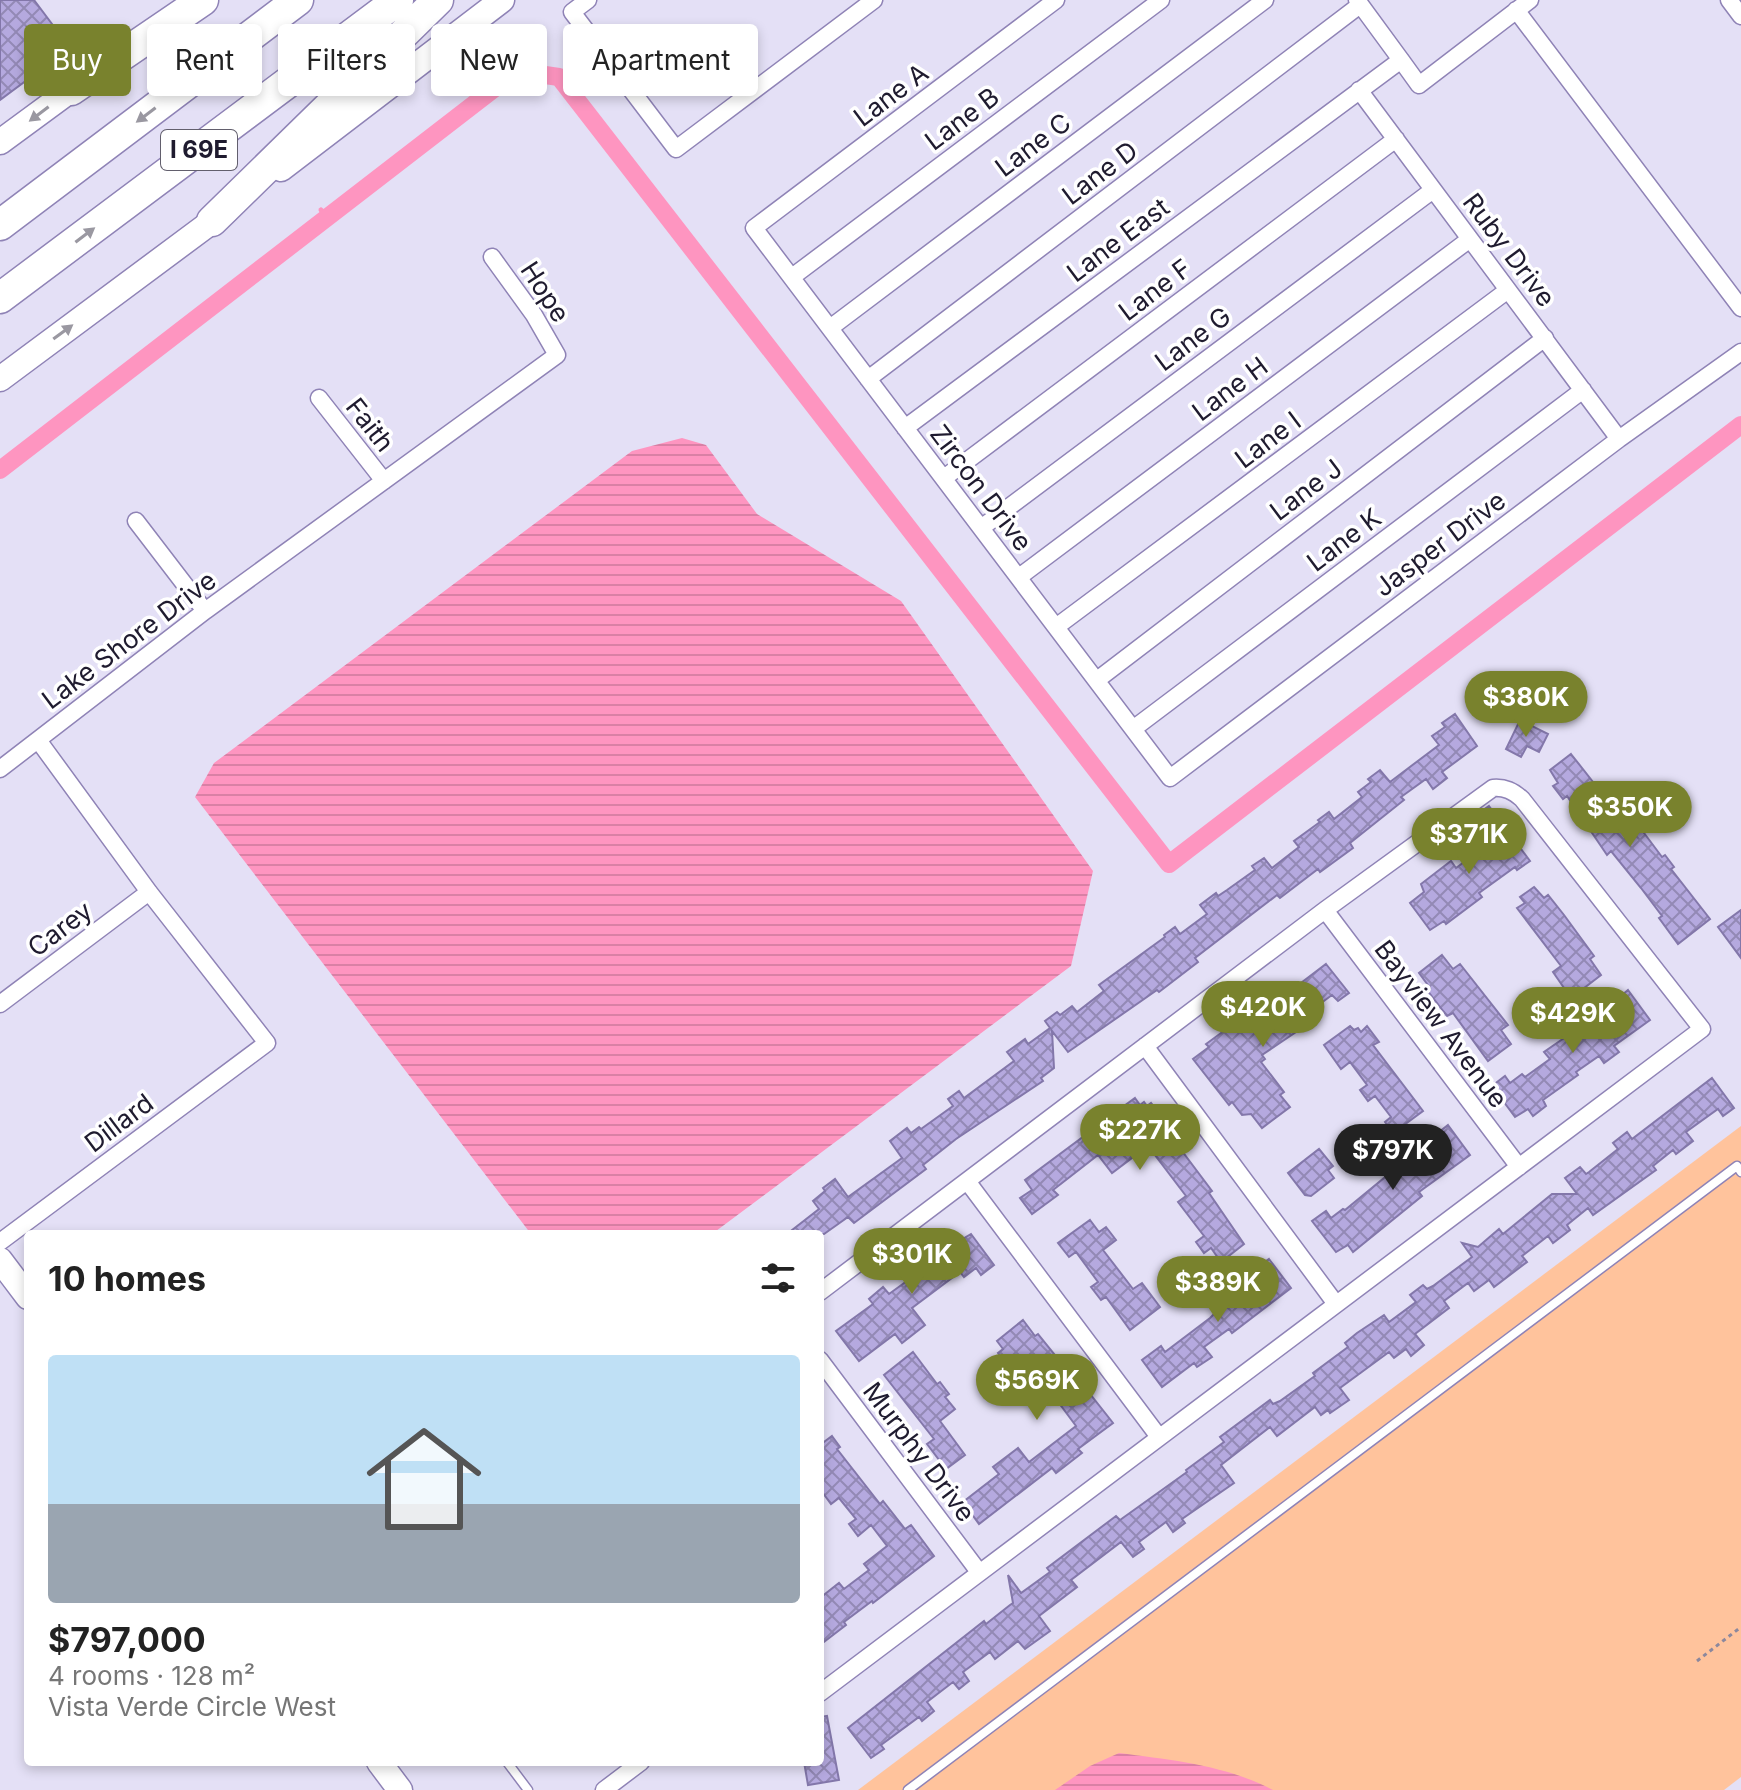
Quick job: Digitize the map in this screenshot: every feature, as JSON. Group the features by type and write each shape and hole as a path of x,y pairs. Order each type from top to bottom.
{"highway":[{"path":"131,49 203,0"},
{"name":"I 69E","path":"0,225 298,0"},
{"name":"I 69E","path":"0,298 398,0"},
{"path":"212,221 438,0"}],"main road":[{"path":"131,45 191,0"},
{"path":"0,379 502,0"},
{"path":"0,142 63,96"},
{"path":"0,1260 24,1292"},
{"path":"382,1766 400,1790"}],"street":[{"path":"588,0 572,12 676,149 874,0"},
{"name":"Lane A","path":"754,228 1056,0"},
{"name":"Lane B","path":"792,277 1161,0"},
{"name":"Lane C","path":"830,328 1265,0"},
{"path":"1358,2 1419,85 1530,0"},
{"path":"1729,0 1741,16"},
{"name":"Lane D","path":"868,379 1358,2"},
{"path":"1516,10 1741,308"},
{"name":"Lane East","path":"905,428 1401,60"},
{"name":"Ruby Drive","path":"1359,90 1619,439"},
{"name":"Lane F","path":"944,478 1396,139"},
{"name":"Lane G","path":"981,528 1433,190"},
{"name":"Zircon Drive","path":"754,228 1170,778"},
{"name":"Lane H","path":"1019,577 1470,239"},
{"name":"Hope","path":"492,257 534,315 557,355"},
{"name":"Lane I","path":"1056,627 1508,290"},
{"name":"Lane J","path":"1097,680 1545,338"},
{"name":"Jasper Drive","path":"1170,778 1619,439 1741,352"},
{"name":"Lake Shore Drive","path":"267,1043 149,892 38,740 205,611 557,355"},
{"name":"Lane K","path":"1133,729 1583,390"},
{"name":"Faith","path":"319,398 384,481"},
{"path":"136,521 205,611"},
{"path":"0,769 38,740"},
{"path":"824,1289 1484,792 1501,787 1522,799 1702,1029 824,1690"},
{"name":"Carey","path":"0,1004 149,892"},
{"name":"Bayview Avenue","path":"1325,910 1519,1167"},
{"name":"Dillard","path":"0,1242 267,1043"},
{"path":"1145,1046 1336,1304"},
{"path":"967,1181 1159,1437"},
{"name":"Murphy Drive","path":"824,1365 979,1572"},
{"path":"604,1790 636,1766"}],"lane":[{"path":"908,1790 1737,1166 1741,1172"},
{"path":"510,1766 528,1790"}],"path":[{"path":"1697,1661 1741,1627"}],"shaded area":[{"path":"682,438 706,445 757,514 901,601 1093,871 1071,966 717,1230 528,1230 195,797 214,763 632,451"},
{"path":"1741,1126 1741,1777 1724,1790 858,1790"},
{"path":"1119,1753 1217,1769 1273,1790 1055,1790 1090,1766"}],"building":[{"path":"0,0 34,0 52,24 24,24 24,82 0,100"},
{"path":"1455,714 1477,746 1442,772 1447,778 1433,789 1426,779 1401,797 1404,800 1350,843 1353,848 1320,872 1318,869 1280,898 1277,895 1195,958 1198,962 1159,992 1157,990 1068,1052 1052,1031 1054,1068 1041,1078 1043,1081 956,1139 923,1165 926,1169 854,1223 848,1217 824,1234 824,1230 792,1230 819,1209 813,1201 835,1179 848,1197 902,1158 890,1141 907,1128 911,1133 919,1127 921,1129 953,1106 948,1099 959,1091 964,1098 1014,1061 1007,1052 1025,1039 1028,1044 1050,1028 1045,1021 1057,1012 1060,1015 1072,1006 1077,1012 1104,991 1099,985 1164,935 1175,927 1180,934 1207,914 1200,905 1255,870 1252,866 1264,858 1272,868 1299,847 1294,841 1320,822 1318,820 1329,812 1334,819 1362,797 1358,792 1380,770 1390,782 1439,745 1432,736 1445,727 1442,723"},
{"path":"1520,720 1548,734 1539,752 1527,746 1521,757 1506,749"},
{"path":"1571,754 1597,787 1600,785 1606,793 1611,789 1662,857 1665,855 1674,867 1671,869 1710,919 1678,944 1641,888 1611,851 1607,855 1567,796 1563,799 1553,786 1558,783 1550,770"},
{"path":"1489,806 1530,861 1517,870 1515,867 1479,893 1482,897 1446,924 1444,921 1430,930 1410,903 1424,892 1421,884 1451,861 1456,868 1496,838 1479,813"},
{"path":"1534,887 1544,898 1548,895 1564,915 1594,956 1590,959 1601,975 1571,998 1553,972 1561,966 1517,908 1525,903 1520,897"},
{"path":"1741,910 1741,958 1718,927"},
{"path":"1442,955 1453,969 1460,964 1508,1025 1501,1030 1511,1044 1488,1061 1453,1013 1447,1016 1427,990 1430,988 1419,973"},
{"path":"1326,964 1349,993 1338,1001 1332,995 1294,1023 1299,1030 1262,1055 1265,1059 1261,1062 1284,1092 1280,1095 1290,1107 1262,1128 1251,1114 1242,1115 1232,1102 1229,1105 1193,1059 1209,1047 1206,1044 1232,1025 1239,1030"},
{"path":"1628,990 1650,1020 1614,1046 1619,1052 1604,1063 1599,1056 1576,1072 1578,1075 1543,1100 1546,1106 1533,1116 1528,1109 1515,1117 1492,1086 1505,1076 1510,1083 1522,1074 1525,1077 1550,1059 1544,1052 1567,1036 1564,1032 1578,1021 1583,1028"},
{"path":"1350,1026 1361,1032 1367,1026 1379,1042 1373,1045 1423,1111 1393,1133 1385,1122 1391,1117 1375,1096 1368,1101 1360,1090 1367,1085 1350,1062 1341,1069 1324,1045"},
{"path":"1712,1078 1734,1108 1723,1116 1718,1109 1686,1132 1693,1141 1676,1154 1673,1150 1653,1166 1656,1170 1593,1215 1588,1208 1567,1225 1570,1230 1553,1243 1548,1236 1522,1256 1527,1262 1494,1287 1489,1280 1474,1291 1468,1283 1444,1301 1449,1308 1415,1334 1424,1345 1411,1356 1406,1349 1394,1358 1389,1352 1340,1388 1349,1400 1336,1409 1321,1415 1315,1407 1277,1436 1270,1427 1221,1465 1234,1483 1182,1519 1185,1523 1173,1532 1166,1522 1139,1542 1144,1549 1133,1557 1121,1542 1071,1580 1077,1587 1039,1616 1050,1631 1025,1649 1018,1641 995,1659 990,1652 963,1672 969,1681 959,1689 953,1682 927,1702 934,1711 922,1721 919,1717 881,1745 884,1749 871,1758 848,1728 984,1621 986,1624 1013,1603 1008,1575 1021,1593 1050,1572 1047,1568 1116,1516 1120,1520 1187,1472 1224,1442 1220,1437 1270,1400 1273,1404 1280,1401 1315,1376 1313,1373 1348,1347 1345,1343 1357,1333 1384,1315 1389,1322 1416,1302 1410,1295 1423,1285 1427,1289 1433,1286 1472,1257 1462,1243 1478,1247 1499,1229 1503,1234 1552,1194 1577,1194 1565,1178 1580,1167 1586,1174 1589,1172 1618,1149 1613,1143 1627,1132 1632,1139"},
{"path":"1135,1098 1140,1105 1151,1103 1171,1129 1167,1131 1212,1191 1209,1193 1244,1244 1221,1262 1211,1248 1204,1253 1196,1242 1204,1236 1178,1202 1186,1196 1148,1146 1112,1173 1098,1155 1053,1190 1058,1195 1032,1214 1020,1198 1032,1190 1025,1180 1099,1125 1104,1132 1126,1116 1120,1109"},
{"path":"1448,1125 1470,1155 1419,1192 1422,1196 1353,1252 1348,1245 1336,1252 1312,1221 1326,1211 1331,1218 1345,1210 1390,1173 1386,1168 1398,1158 1401,1162"},
{"path":"1319,1149 1333,1166 1328,1170 1334,1178 1311,1196 1305,1195 1288,1173"},
{"path":"1090,1220 1099,1232 1106,1227 1116,1240 1103,1250 1133,1289 1142,1283 1160,1307 1130,1330 1106,1297 1101,1300 1091,1287 1098,1282 1076,1252 1069,1257 1058,1243"},
{"path":"954,1234 959,1241 971,1234 994,1265 981,1275 976,1268 964,1277 960,1272 912,1308 925,1325 902,1343 895,1334 859,1361 836,1331 873,1304 869,1299 883,1287 889,1294 911,1278 922,1265 918,1261"},
{"path":"1269,1259 1291,1288 1232,1333 1229,1329 1204,1347 1212,1357 1197,1367 1194,1363 1162,1387 1142,1360 1161,1346 1165,1352 1210,1318 1216,1312 1209,1304 1234,1285 1239,1292 1263,1273 1258,1267"},
{"path":"1023,1320 1059,1360 1055,1363 1065,1375 1063,1380 1080,1402 1090,1394 1113,1423 1078,1449 1082,1453 1056,1473 1052,1468 979,1524 963,1502 999,1474 993,1467 1018,1448 1029,1462 1076,1426 1050,1391 1040,1398 1035,1390 1029,1394 998,1353 1003,1349 997,1341"},
{"path":"913,1352 937,1384 940,1382 949,1394 945,1397 955,1409 940,1421 965,1455 946,1469 927,1444 934,1439 884,1375"},
{"path":"832,1436 840,1447 837,1449 880,1504 883,1501 905,1529 911,1525 934,1556 844,1622 846,1625 824,1642 824,1595 839,1583 844,1589 869,1570 864,1564 887,1546 871,1525 858,1536 849,1524 856,1519 839,1498 831,1504 824,1494 824,1442"},
{"path":"824,1716 827,1716 839,1780 808,1785 805,1766 824,1766"}],"waterway":[{"path":"0,470 517,71 559,77 1169,864 1741,425"},
{"path":"321,210 328,217"}]}
